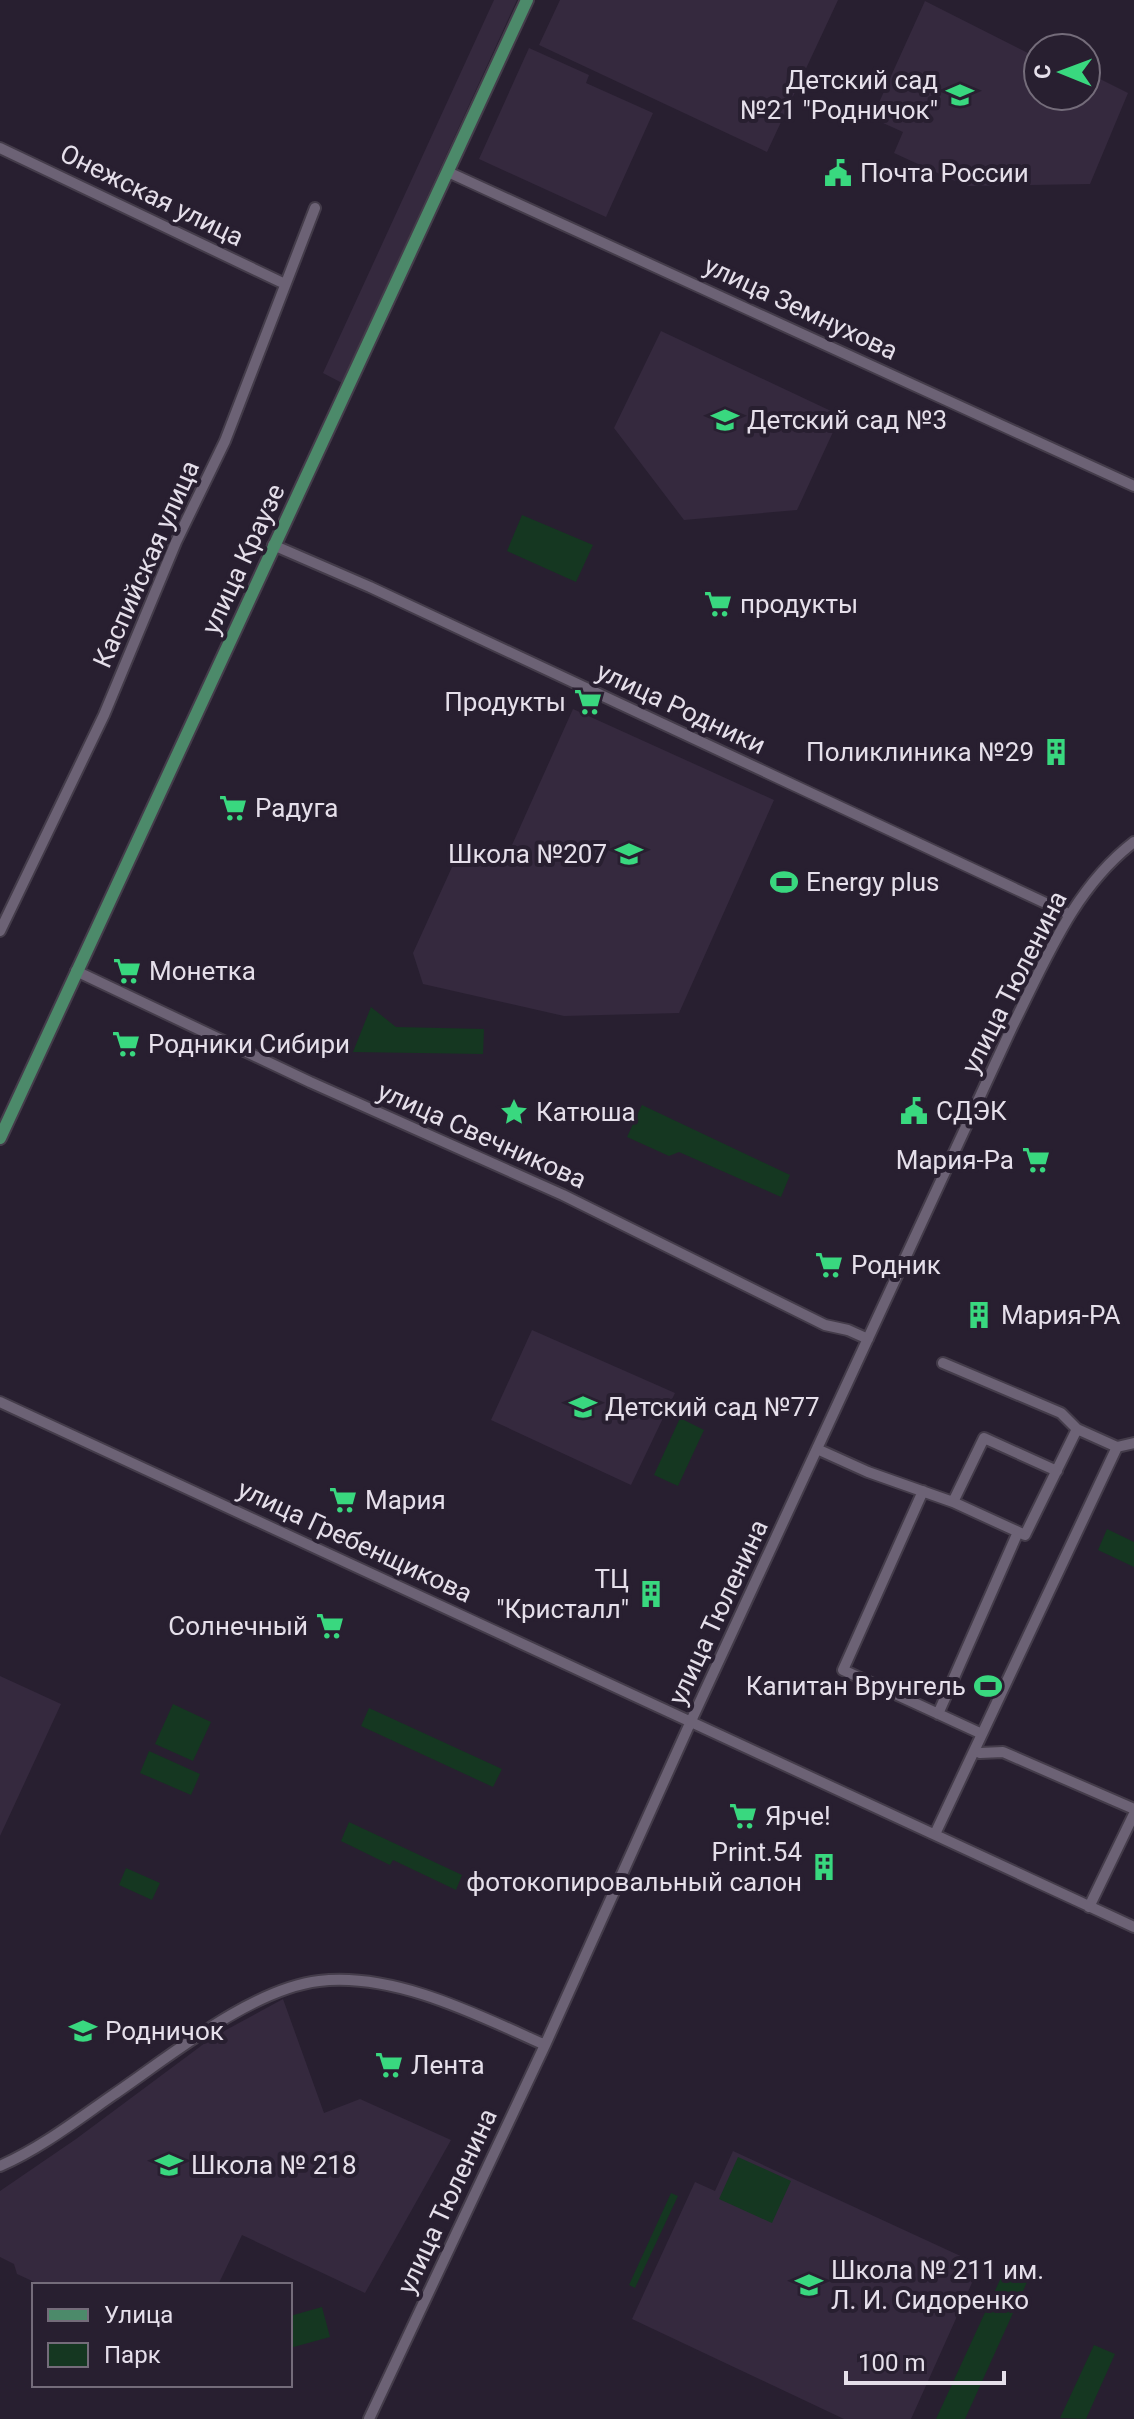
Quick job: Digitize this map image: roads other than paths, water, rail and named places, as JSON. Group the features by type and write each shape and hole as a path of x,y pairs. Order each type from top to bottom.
{"main road":[{"name":"улица Краузе","path":"0,1138 527,0"}],"street":[{"name":"Онежская улица","path":"0,148 285,284"},
{"name":"улица Земнухова","path":"448,172 1134,486"},
{"name":"Каспийская улица","path":"0,931 104,715 176,542 225,441 315,208"},
{"name":"улица Родники","path":"273,545 378,590 1069,914"},
{"name":"улица Тюленина","path":"369,2419 545,2045 691,1721 1013,1025 1069,914 1118,854 1134,842"},
{"name":"улица Свечникова","path":"76,971 310,1082 563,1195 825,1325 868,1339"},
{"path":"943,1363 1061,1413 1077,1429 1117,1447 1134,1443"},
{"name":"улица Гребенщикова","path":"0,1402 1134,1927"},
{"path":"817,1449 868,1472 953,1502 1025,1535 1077,1429"},
{"path":"953,1502 984,1438 1057,1471"},
{"path":"935,1834 1117,1447"},
{"path":"923,1491 843,1670 982,1734"},
{"path":"938,1714 1018,1532"},
{"path":"980,1753 1003,1752 1134,1811 1089,1907"},
{"path":"0,2166 57,2134 250,2005 318,1981 361,1981 396,1986 545,2045"}],"place":[{"name":"Детский сад №21 \"Родничок\"","path":"960,95"},
{"name":"Почта России","path":"838,173"},
{"name":"Детский сад №3","path":"725,420"},
{"name":"продукты","path":"718,604"},
{"name":"Продукты","path":"588,702"},
{"name":"Поликлиника №29","path":"1056,752"},
{"name":"Радуга","path":"233,808"},
{"name":"Школа №207","path":"629,854"},
{"name":"Energy plus","path":"784,882"},
{"name":"Монетка","path":"127,971"},
{"name":"Родники Сибири","path":"126,1044"},
{"name":"СДЭК","path":"914,1111"},
{"name":"Катюша","path":"514,1112"},
{"name":"Мария-Ра","path":"1036,1160"},
{"name":"Родник","path":"829,1265"},
{"name":"Мария-РА","path":"979,1315"},
{"name":"Детский сад №77","path":"583,1407"},
{"name":"Мария","path":"343,1500"},
{"name":"ТЦ \"Кристалл\"","path":"651,1594"},
{"name":"Солнечный","path":"330,1626"},
{"name":"Капитан Врунгель","path":"988,1686"},
{"name":"Ярче!","path":"743,1816"},
{"name":"Print.54 фотокопировальный салон","path":"824,1867"},
{"name":"Родничок","path":"83,2031"},
{"name":"Лента","path":"389,2065"},
{"name":"Школа № 218","path":"169,2165"},
{"name":"Школа № 211 им. Л. И. Сидоренко","path":"809,2285"}]}
